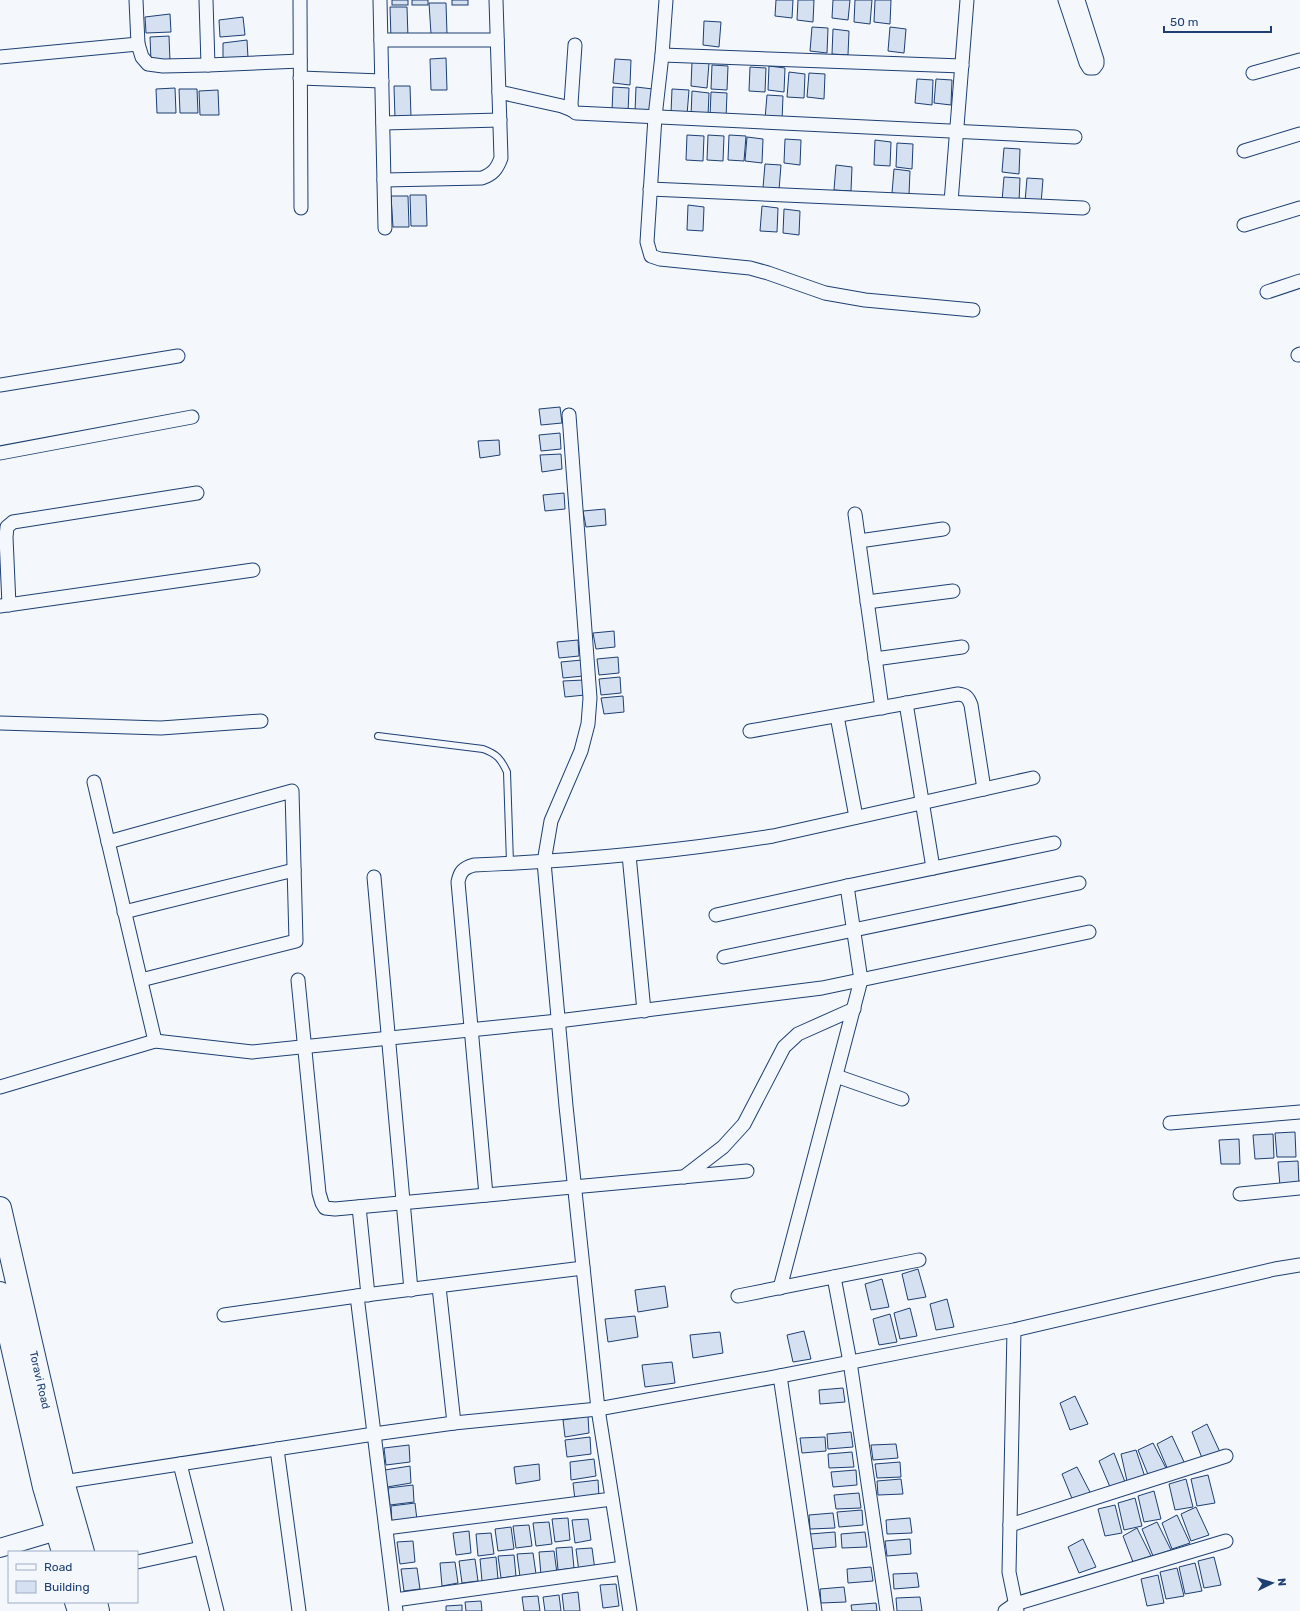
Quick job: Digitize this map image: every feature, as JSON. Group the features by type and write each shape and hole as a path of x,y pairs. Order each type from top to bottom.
{"highway":[{"name":"Toravi Road","path":"0,1208 63,1482 83,1551"},
{"name":"Toravi Road","path":"0,1293 44,1487 63,1551"}],"street":[{"path":"136,0 138,44 142,57 148,64 163,66 300,61"},
{"path":"206,0 208,65"},
{"path":"300,0 301,208"},
{"path":"380,0 385,228"},
{"path":"384,180 482,178 492,174 498,167 501,158 496,0"},
{"path":"666,0 662,55 654,117 647,242 651,256 660,259 750,268 825,293 865,300 973,310"},
{"path":"951,202 967,0"},
{"path":"1065,0 1086,63 1089,68 1094,68 1098,60 1078,0"},
{"path":"381,40 497,40"},
{"path":"0,57 138,44"},
{"path":"572,110 571,104 575,45"},
{"path":"662,55 962,66"},
{"path":"1253,73 1300,60"},
{"path":"300,78 382,81"},
{"path":"499,92 562,106 576,113 582,114 1076,137"},
{"path":"383,123 500,120"},
{"path":"1244,151 1300,134"},
{"path":"650,189 1083,208"},
{"path":"1244,225 1300,208"},
{"path":"1267,292 1300,282"},
{"path":"0,385 178,356"},
{"path":"569,415 590,698 588,724 581,751 551,821 544,862 574,1187 598,1409 630,1611"},
{"path":"0,453 192,417"},
{"path":"197,493 13,522 7,527 6,536 5,605 253,570"},
{"path":"855,514 882,708"},
{"path":"859,541 943,529"},
{"path":"867,602 953,591"},
{"path":"875,659 962,646"},
{"path":"750,732 958,694 964,695 968,698 971,705 984,789"},
{"path":"906,703 933,868"},
{"path":"837,716 856,817"},
{"path":"0,723 161,728 260,721"},
{"path":"486,1195 458,882 460,873 466,867 474,865 544,862 629,855 773,836 1033,778"},
{"path":"94,782 155,1041"},
{"path":"108,842 292,791 296,941 140,980"},
{"path":"716,914 1054,843"},
{"path":"629,855 644,1011"},
{"path":"124,912 294,870"},
{"path":"374,877 411,1290"},
{"path":"724,957 1079,883"},
{"path":"780,1288 862,980 847,886"},
{"path":"0,1087 155,1041 252,1052 644,1011 822,988 1089,932"},
{"path":"298,980 319,1193 325,1208 335,1209 359,1207 747,1171"},
{"path":"684,1177 723,1147 744,1124 784,1047 798,1034 854,1009"},
{"path":"836,1076 902,1099"},
{"path":"1170,1123 1300,1112"},
{"path":"1240,1194 1300,1188"},
{"path":"359,1207 362,1296 374,1434 396,1605 623,1568"},
{"path":"738,1296 918,1260"},
{"path":"63,1482 454,1423 598,1409 780,1376 1014,1330 1275,1269 1300,1265"},
{"path":"224,1315 583,1268"},
{"path":"834,1277 850,1362 887,1611"},
{"path":"439,1287 454,1423"},
{"path":"1014,1330 1009,1572 1012,1609 1226,1541"},
{"path":"780,1376 815,1611"},
{"path":"277,1449 299,1611"},
{"path":"1010,1525 1226,1456"},
{"path":"180,1464 217,1611"},
{"path":"386,1528 612,1499"},
{"path":"0,1548 57,1531"},
{"path":"138,1562 201,1548"}],"lane":[{"path":"378,736 483,749 495,753 502,760 507,772 510,864"}],"building":[{"path":"392,0 408,0 408,5 392,5"},
{"path":"412,0 428,0 428,5 412,5"},
{"path":"452,0 468,0 468,5 452,5"},
{"path":"776,0 793,0 792,18 775,16"},
{"path":"798,0 814,0 813,22 797,20"},
{"path":"833,0 850,0 848,20 832,18"},
{"path":"855,0 872,0 870,24 854,22"},
{"path":"875,0 891,0 890,24 874,22"},
{"path":"429,3 446,3 447,34 431,34"},
{"path":"390,7 407,7 408,38 391,39"},
{"path":"170,14 171,32 146,33 145,17"},
{"path":"243,17 245,35 220,37 219,20"},
{"path":"704,21 721,22 719,47 703,45"},
{"path":"812,27 828,28 827,53 810,51"},
{"path":"890,27 906,29 904,53 888,51"},
{"path":"833,29 849,31 848,55 832,54"},
{"path":"169,36 170,61 151,61 150,37"},
{"path":"247,40 248,58 223,60 223,43"},
{"path":"446,58 447,90 431,90 430,59"},
{"path":"615,59 631,60 630,85 613,83"},
{"path":"692,62 709,63 707,88 691,86"},
{"path":"712,65 728,66 727,90 711,89"},
{"path":"769,66 785,68 784,92 768,90"},
{"path":"750,67 766,68 765,92 749,91"},
{"path":"789,72 805,74 804,98 787,97"},
{"path":"809,73 825,74 824,99 807,97"},
{"path":"917,79 933,80 932,105 915,103"},
{"path":"936,79 952,80 951,105 934,103"},
{"path":"394,86 410,86 411,117 395,118"},
{"path":"613,87 629,88 628,113 612,111"},
{"path":"636,87 653,89 651,113 635,112"},
{"path":"175,88 176,113 157,113 156,89"},
{"path":"179,89 197,89 198,113 180,113"},
{"path":"672,89 689,90 687,115 671,113"},
{"path":"218,90 219,115 200,115 199,91"},
{"path":"692,91 709,93 708,117 691,116"},
{"path":"711,92 727,93 726,118 710,117"},
{"path":"767,95 783,96 782,121 765,119"},
{"path":"687,135 704,136 703,161 686,160"},
{"path":"708,135 724,136 723,161 707,160"},
{"path":"729,135 746,136 744,161 728,160"},
{"path":"747,137 763,139 762,163 745,161"},
{"path":"785,139 801,140 800,165 784,163"},
{"path":"875,140 891,142 890,166 874,165"},
{"path":"897,143 913,144 912,169 896,167"},
{"path":"1004,148 1020,149 1019,174 1002,172"},
{"path":"765,164 781,165 779,190 763,188"},
{"path":"836,165 852,167 851,191 834,190"},
{"path":"894,169 910,171 909,195 892,193"},
{"path":"1004,177 1020,178 1019,203 1002,201"},
{"path":"1027,178 1043,179 1041,204 1025,202"},
{"path":"410,195 426,195 427,226 411,226"},
{"path":"391,196 408,196 409,227 393,227"},
{"path":"688,205 704,207 703,231 687,230"},
{"path":"762,206 778,208 777,232 760,231"},
{"path":"784,209 800,211 799,235 783,233"},
{"path":"560,407 562,423 541,425 539,409"},
{"path":"560,433 561,449 541,451 539,435"},
{"path":"499,440 500,455 480,458 478,441"},
{"path":"561,454 562,469 542,472 540,455"},
{"path":"564,493 565,509 545,511 543,495"},
{"path":"605,509 606,525 586,527 583,511"},
{"path":"614,631 615,647 596,649 593,633"},
{"path":"578,640 579,656 559,658 557,642"},
{"path":"618,657 619,673 599,675 597,659"},
{"path":"582,660 583,676 563,678 561,662"},
{"path":"620,677 621,693 601,695 599,679"},
{"path":"584,680 585,695 565,697 563,681"},
{"path":"623,696 624,712 604,714 601,698"},
{"path":"1295,1132 1296,1157 1277,1157 1275,1133"},
{"path":"1273,1134 1274,1158 1255,1159 1253,1135"},
{"path":"1239,1139 1240,1164 1221,1164 1219,1140"},
{"path":"1298,1161 1299,1185 1280,1186 1278,1162"},
{"path":"918,1269 926,1297 908,1300 902,1274"},
{"path":"882,1279 889,1307 871,1310 865,1284"},
{"path":"665,1286 668,1307 638,1312 635,1290"},
{"path":"947,1299 954,1327 936,1330 930,1304"},
{"path":"910,1308 917,1336 900,1339 894,1313"},
{"path":"890,1314 897,1342 879,1345 873,1319"},
{"path":"635,1316 638,1337 608,1342 605,1319"},
{"path":"804,1331 811,1359 793,1362 787,1335"},
{"path":"720,1332 723,1353 693,1358 690,1335"},
{"path":"672,1362 675,1383 645,1387 642,1365"},
{"path":"843,1388 845,1402 820,1404 819,1390"},
{"path":"1075,1396 1088,1424 1070,1430 1060,1403"},
{"path":"588,1416 589,1433 565,1437 563,1420"},
{"path":"1207,1424 1220,1452 1202,1458 1192,1432"},
{"path":"851,1432 853,1447 828,1449 827,1434"},
{"path":"1172,1436 1185,1464 1168,1470 1157,1444"},
{"path":"590,1437 591,1454 567,1457 565,1440"},
{"path":"825,1437 826,1451 802,1453 800,1438"},
{"path":"1153,1443 1167,1470 1149,1477 1138,1450"},
{"path":"896,1444 898,1458 873,1460 871,1445"},
{"path":"409,1445 410,1462 386,1465 384,1448"},
{"path":"1136,1450 1145,1477 1127,1481 1121,1454"},
{"path":"852,1452 854,1467 829,1468 828,1454"},
{"path":"1114,1453 1125,1482 1110,1487 1099,1461"},
{"path":"594,1459 596,1476 571,1480 570,1462"},
{"path":"900,1462 901,1477 877,1478 875,1464"},
{"path":"539,1464 540,1480 516,1484 514,1467"},
{"path":"410,1466 411,1483 387,1487 385,1470"},
{"path":"1077,1467 1091,1494 1073,1501 1062,1474"},
{"path":"856,1470 857,1485 833,1487 831,1472"},
{"path":"1208,1475 1215,1503 1197,1506 1191,1479"},
{"path":"901,1479 903,1494 878,1495 877,1481"},
{"path":"1186,1479 1193,1507 1175,1510 1169,1484"},
{"path":"598,1480 599,1497 575,1500 573,1483"},
{"path":"413,1485 414,1502 390,1505 388,1488"},
{"path":"1154,1491 1161,1519 1144,1522 1138,1496"},
{"path":"859,1493 861,1508 836,1509 834,1495"},
{"path":"1135,1498 1142,1526 1124,1530 1118,1503"},
{"path":"415,1503 417,1520 392,1523 391,1506"},
{"path":"1115,1505 1122,1533 1105,1536 1098,1509"},
{"path":"1196,1507 1209,1535 1191,1541 1181,1514"},
{"path":"862,1510 863,1525 839,1527 837,1512"},
{"path":"833,1513 835,1528 810,1529 809,1515"},
{"path":"1177,1515 1190,1543 1172,1549 1162,1523"},
{"path":"568,1518 570,1540 555,1542 552,1519"},
{"path":"910,1518 912,1533 887,1534 886,1520"},
{"path":"588,1519 591,1540 575,1543 572,1520"},
{"path":"549,1522 552,1544 536,1546 533,1523"},
{"path":"1157,1522 1171,1550 1153,1556 1142,1529"},
{"path":"529,1525 532,1546 516,1548 513,1526"},
{"path":"511,1527 514,1549 498,1551 495,1529"},
{"path":"1137,1528 1151,1556 1133,1562 1123,1536"},
{"path":"469,1531 471,1553 456,1555 453,1533"},
{"path":"835,1532 836,1547 812,1549 810,1534"},
{"path":"865,1532 867,1547 842,1548 841,1534"},
{"path":"491,1533 494,1554 478,1556 476,1534"},
{"path":"910,1539 911,1554 887,1556 885,1541"},
{"path":"1083,1539 1096,1567 1079,1573 1068,1547"},
{"path":"413,1541 415,1562 400,1564 397,1542"},
{"path":"572,1547 574,1568 558,1570 556,1548"},
{"path":"592,1548 595,1570 579,1572 576,1549"},
{"path":"554,1551 557,1573 541,1575 539,1552"},
{"path":"533,1553 536,1574 520,1577 517,1554"},
{"path":"514,1555 516,1576 501,1578 498,1556"},
{"path":"496,1557 498,1579 482,1581 480,1559"},
{"path":"1214,1557 1221,1585 1204,1588 1198,1561"},
{"path":"475,1559 478,1581 462,1583 459,1561"},
{"path":"455,1562 458,1583 442,1586 440,1563"},
{"path":"1195,1563 1202,1591 1185,1594 1179,1567"},
{"path":"871,1567 873,1581 848,1583 847,1569"},
{"path":"417,1568 420,1589 404,1591 401,1569"},
{"path":"1177,1568 1184,1596 1166,1599 1160,1572"},
{"path":"917,1573 919,1587 894,1589 893,1574"},
{"path":"1158,1575 1164,1603 1147,1606 1141,1579"},
{"path":"616,1584 619,1606 603,1608 600,1585"},
{"path":"844,1587 846,1602 821,1603 820,1589"},
{"path":"578,1592 580,1611 564,1611 562,1594"},
{"path":"559,1595 561,1611 545,1611 543,1597"},
{"path":"538,1596 540,1611 524,1611 522,1597"},
{"path":"920,1597 922,1611 897,1611 896,1598"},
{"path":"481,1601 482,1611 466,1611 465,1602"},
{"path":"876,1603 877,1611 852,1611 851,1605"},
{"path":"462,1605 462,1611 446,1611 446,1606"}]}
